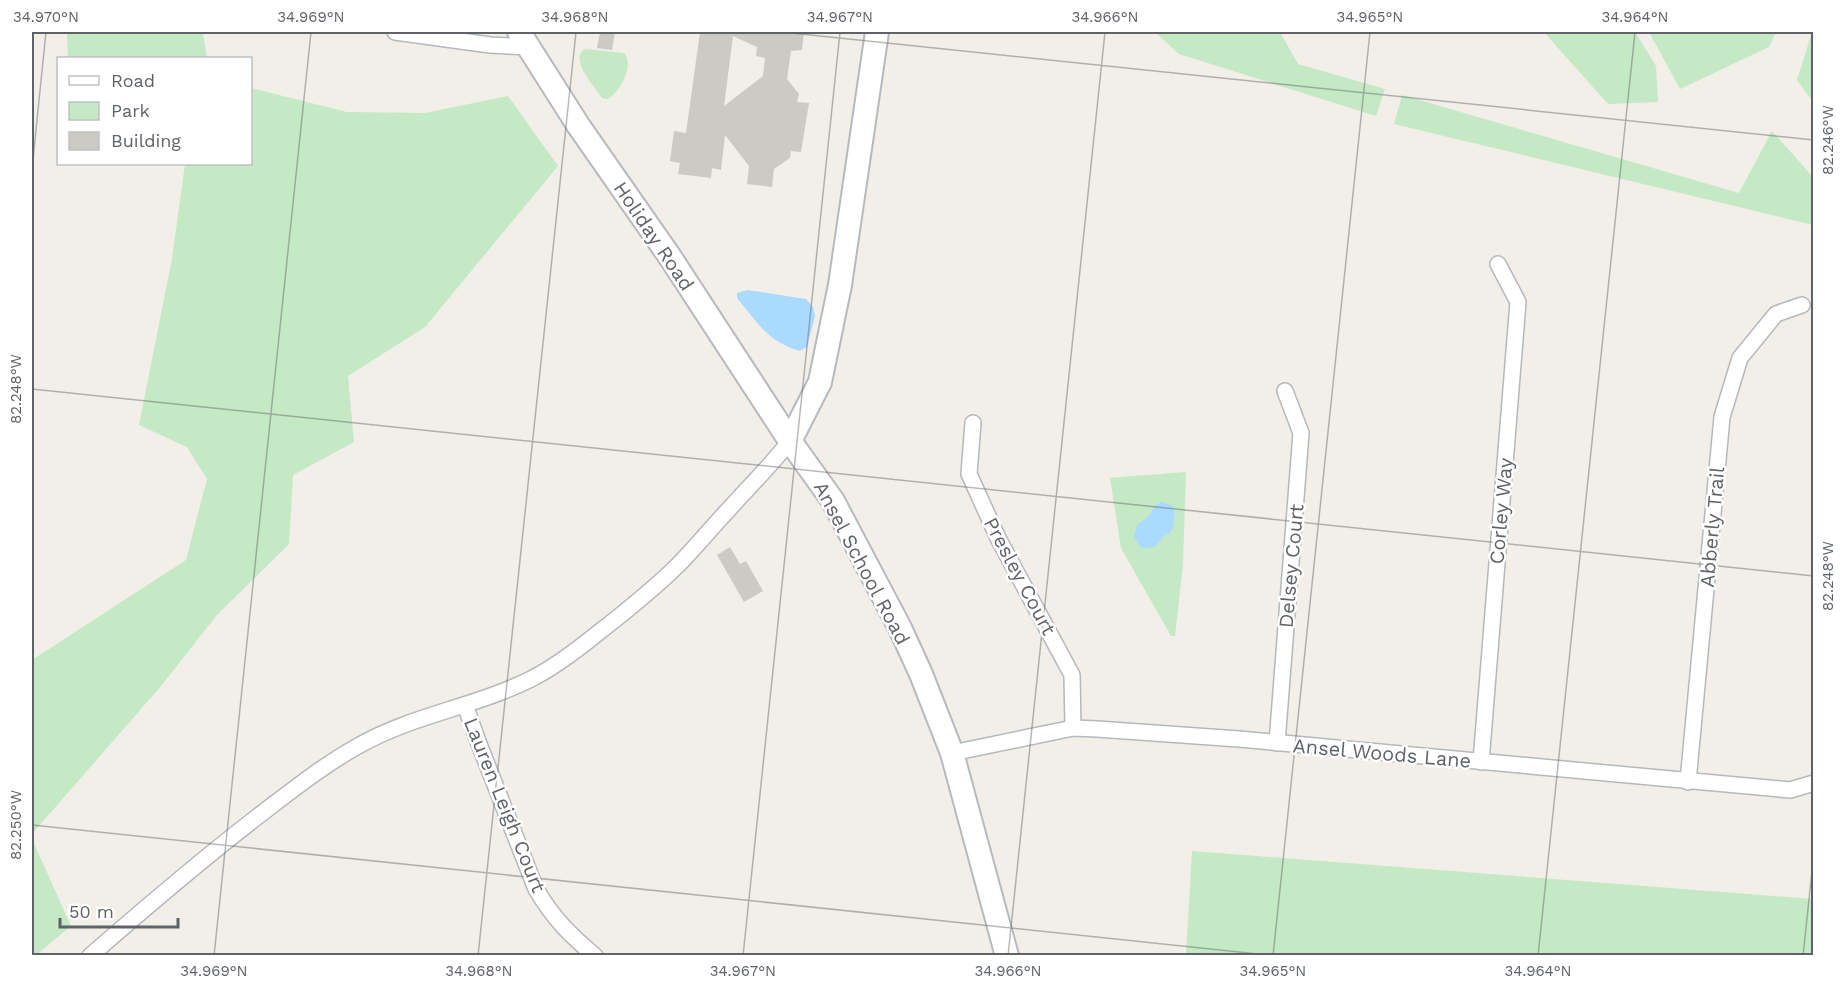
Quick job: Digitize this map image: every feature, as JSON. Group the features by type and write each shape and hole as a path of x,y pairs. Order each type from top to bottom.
{"street":[{"path":"395,32 490,45 524,39"},
{"path":"90,956 198,862 327,765 388,731 507,690 551,667 628,609 677,566 771,466 790,441 820,381 840,285 877,32"},
{"name":"Holiday Road","path":"524,39 578,125 670,257 790,441"},
{"name":"Corley Way","path":"1481,762 1518,302 1498,264"},
{"name":"Abberly Trail","path":"1688,782 1722,417 1740,358 1776,314 1802,305"},
{"name":"Delsey Court","path":"1277,743 1301,433 1285,391"},
{"name":"Presley Court","path":"973,423 969,474 998,538 1072,675 1072,728"},
{"name":"Ansel School Road","path":"790,441 833,501 900,628 921,674 952,753 1007,956"},
{"name":"Lauren Leigh Court","path":"465,705 536,889 558,922 595,956"},
{"name":"Ansel Woods Lane","path":"952,753 1072,728 1277,743 1790,790 1814,783"}],"green space":[{"path":"67,32 203,34 207,57 68,57"},
{"path":"1157,32 1280,32 1298,64 1385,89 1376,116 1179,54"},
{"path":"1544,32 1635,32 1656,66 1658,102 1608,104"},
{"path":"1649,32 1776,32 1769,47 1680,89"},
{"path":"1812,32 1814,32 1813,102 1797,80"},
{"path":"585,49 624,53 627,58 625,78 608,99 602,98 584,73 580,59"},
{"path":"252,88 347,112 425,113 508,96 558,166 425,327 348,376 354,442 293,475 289,544 216,616 161,686 32,834 32,660 186,560 207,479 187,447 139,425 172,259 185,165 252,165"},
{"path":"1402,95 1739,193 1772,131 1813,177 1813,225 1394,124"},
{"path":"1186,472 1183,564 1175,636 1171,636 1121,548 1110,478"},
{"path":"32,839 71,926 35,956 32,955"},
{"path":"1192,851 1813,899 1813,955 1186,955"}],"water":[{"path":"748,290 806,299 813,307 815,316 807,347 799,351 770,336 737,298 737,293"},
{"path":"1162,502 1173,506 1174,525 1170,533 1163,537 1155,547 1140,547 1134,537 1137,525 1150,515 1155,505"}],"building":[{"path":"600,32 615,32 612,50 597,48"},
{"path":"700,32 804,32 802,50 791,51 787,79 799,94 797,102 809,103 801,152 791,151 790,158 774,169 772,187 747,184 749,166 725,135 721,170 712,168 711,178 678,174 680,163 670,161 674,131 686,133","holes":["733,36 757,47 756,56 765,58 763,76 724,106"]},
{"path":"730,547 740,564 746,561 763,591 744,602 717,555"}]}
